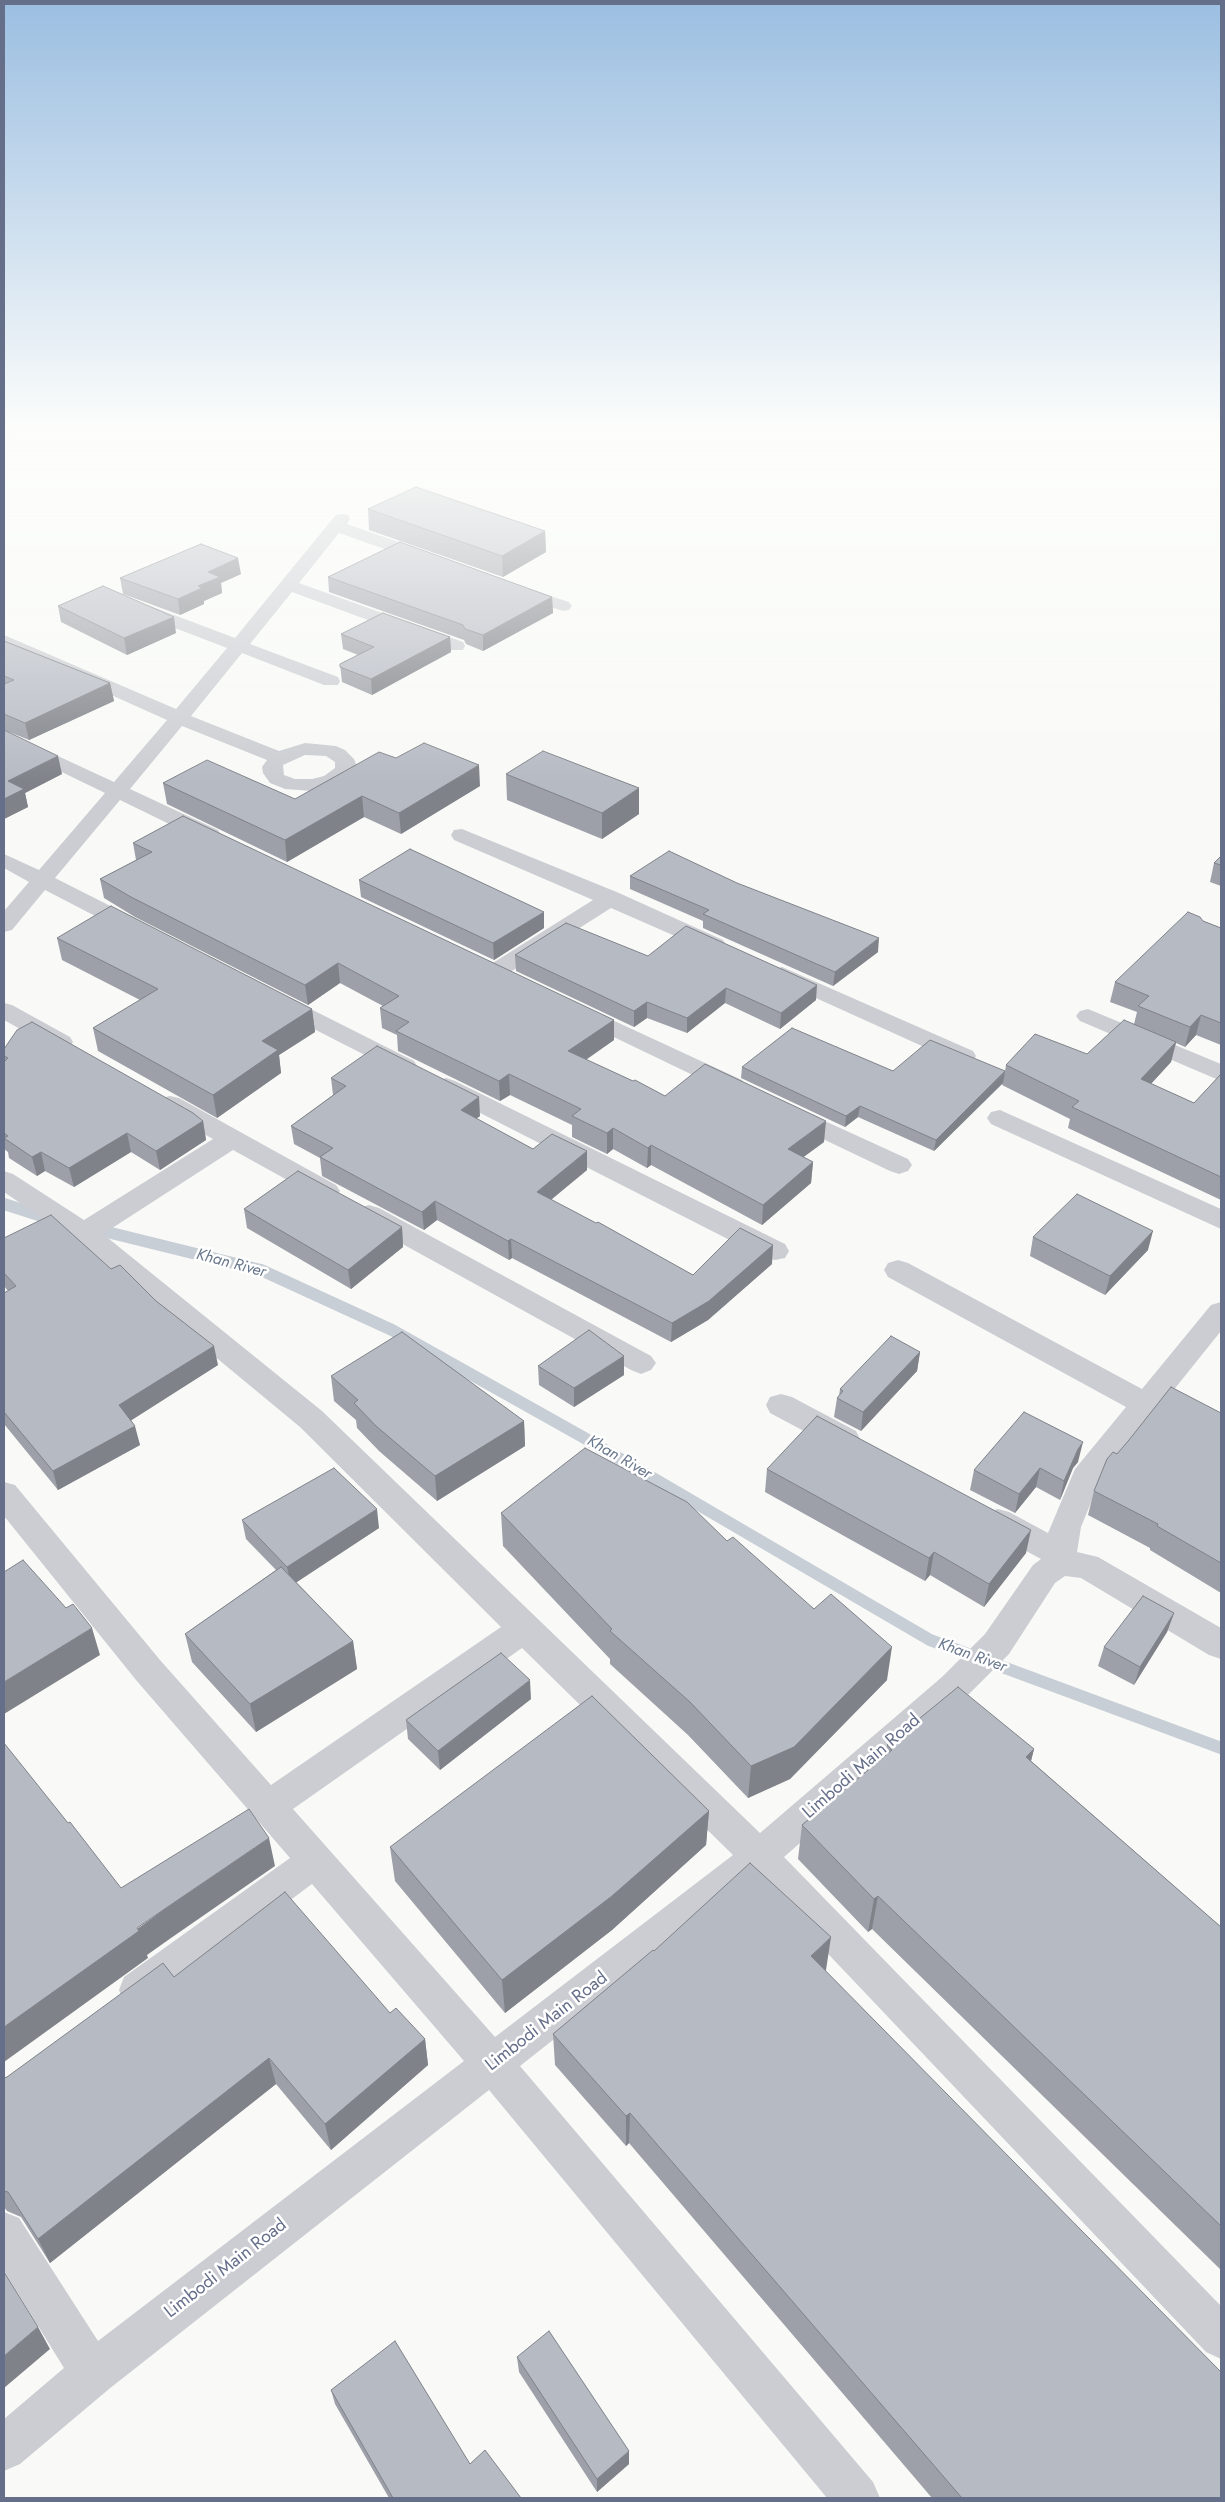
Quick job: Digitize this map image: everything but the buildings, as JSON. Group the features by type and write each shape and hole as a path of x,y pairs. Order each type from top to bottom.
{"street":[{"path":"4,925 179,718 317,550"},
{"path":"408,550 445,564"},
{"path":"500,584 563,606"},
{"path":"288,585 456,646"},
{"path":"124,602 331,681"},
{"path":"4,640 179,718 280,758"},
{"path":"4,737 115,792 230,845"},
{"path":"462,835 611,898 736,954"},
{"path":"4,860 156,938"},
{"path":"523,984 487,967 611,898"},
{"path":"763,966 978,1062"},
{"path":"260,992 775,1251"},
{"path":"558,1001 899,1165"},
{"path":"4,1010 80,1053"},
{"path":"1088,1016 1221,1073"},
{"path":"147,1091 641,1364"},
{"path":"1000,1118 1221,1220"},
{"path":"84,1233 231,1139"},
{"path":"4,1180 84,1233 311,1419 524,1630 759,1856 1221,2337"},
{"path":"898,1270 1167,1395"},
{"path":"1060,1559 1065,1527 1086,1477 1167,1395 1221,1312"},
{"path":"781,1405 868,1452"},
{"path":"4,1494 148,1670 493,2064 857,2498"},
{"path":"973,1508 1060,1559 1087,1566 1221,1645"},
{"name":"Limbodi Main Road","path":"4,2448 93,2373 381,2148 493,2064 958,1700 1044,1574 1060,1559"},
{"path":"267,1808 524,1630"},
{"path":"108,2012 315,1861"},
{"path":"4,2233 93,2373"}],"waterway":[{"name":"Khan River","path":"4,1204 51,1219"},
{"name":"Khan River","path":"91,1228 261,1270 392,1330 581,1436 930,1640 1221,1748"}]}
